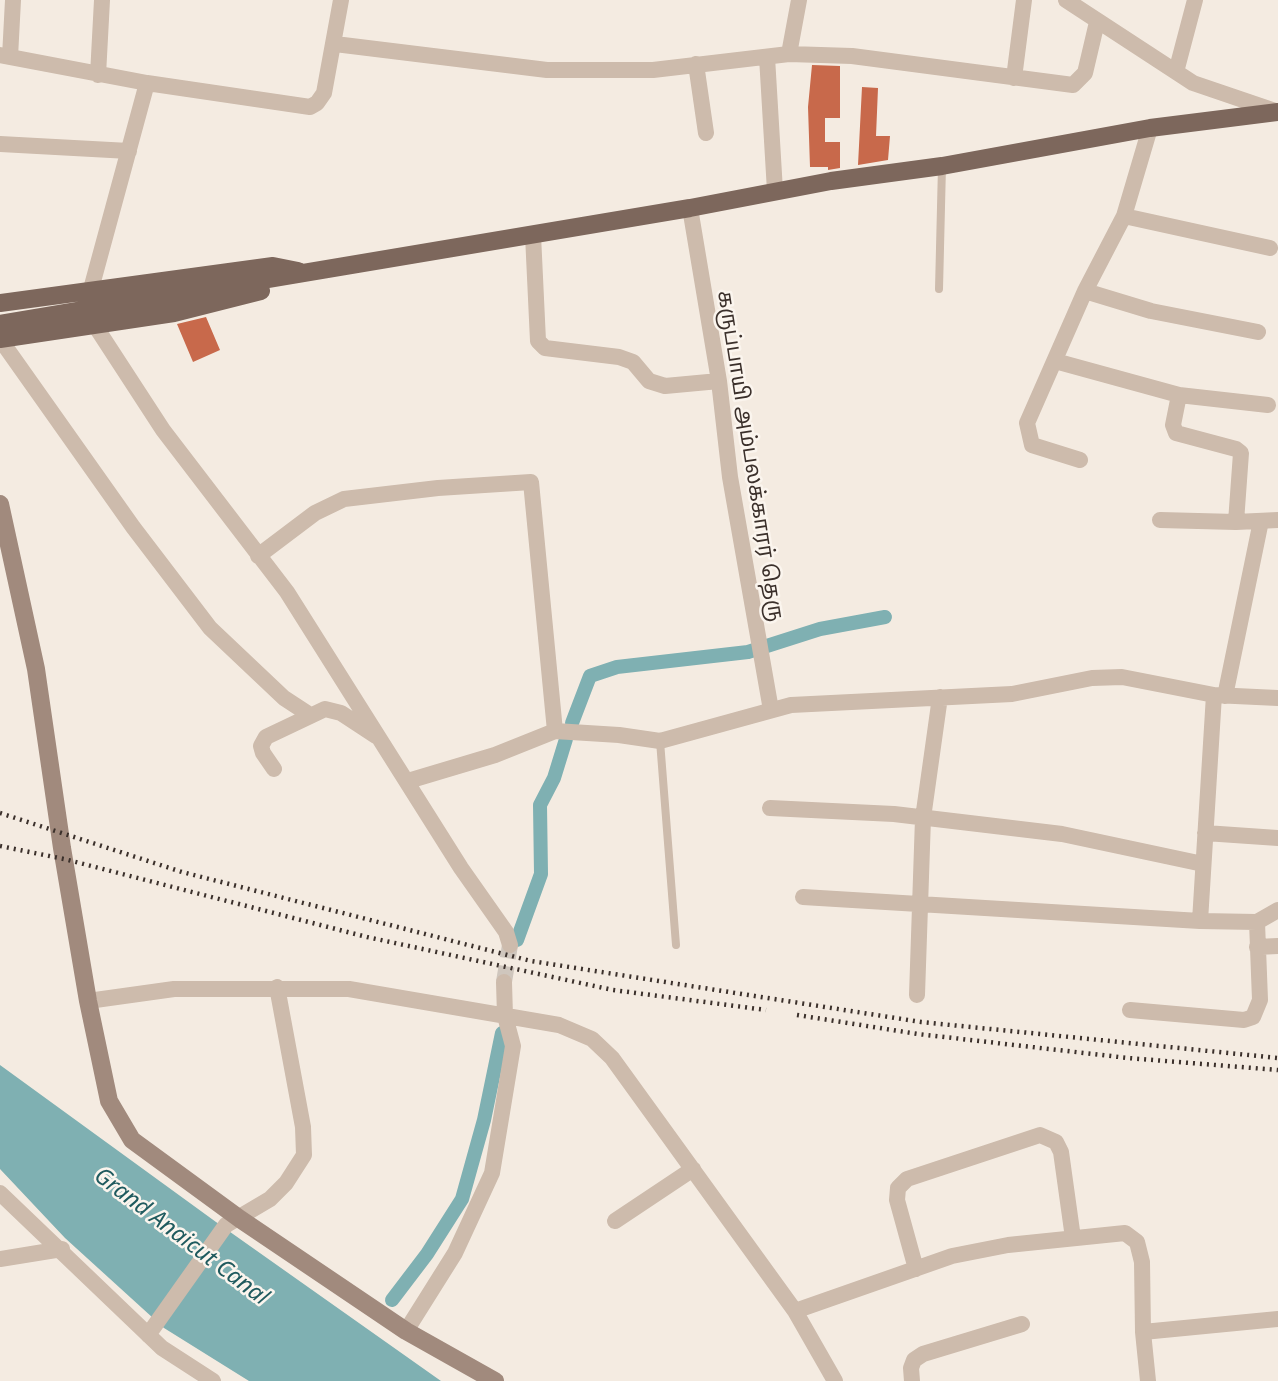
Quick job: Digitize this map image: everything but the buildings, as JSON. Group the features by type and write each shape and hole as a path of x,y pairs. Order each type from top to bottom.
{"main road":[{"path":"0,324 307,274 775,191 942,166 1150,128 1278,112"},
{"path":"0,303 273,266 307,274"},
{"path":"0,339 174,313 281,286 307,274"},
{"path":"0,504 36,669 88,1001 109,1101 132,1140 233,1222 406,1331 495,1381"}],"street":[{"path":"13,0 5,56 98,75 310,107 317,103 324,93 341,0"},
{"path":"98,75 102,0"},
{"path":"789,54 799,0"},
{"path":"1014,78 1024,0"},
{"path":"1066,0 1097,23 1193,83 1278,112"},
{"path":"1175,72 1195,0"},
{"path":"335,44 547,70 653,70 789,54 852,56 1073,85 1081,80 1085,73 1097,23"},
{"path":"767,57 775,191"},
{"path":"696,64 706,133"},
{"path":"92,289 147,83"},
{"path":"1080,460 1044,451 1032,445 1027,435 1027,423 1085,291 1124,216 1150,128"},
{"path":"0,144 129,151"},
{"name":"கருப்பாயி அம்பலக்காரர் தெரு","path":"690,208 719,380 730,477 771,710"},
{"path":"1124,216 1270,248"},
{"path":"533,235 538,341 544,348 620,357 633,362 649,381 665,386 719,380"},
{"path":"1085,291 1151,311 1258,332"},
{"path":"94,324 163,430 287,592 461,868 506,932 510,945"},
{"path":"0,339 133,527 210,628 284,698 310,715"},
{"path":"1055,361 1179,395 1268,405"},
{"path":"1179,395 1173,425 1175,433 1236,449 1241,453 1236,522"},
{"path":"258,556 315,513 344,499 438,488 531,482 555,732"},
{"path":"1160,520 1270,521 1220,696 1205,833 1200,921"},
{"path":"408,781 495,755 555,732 620,735 660,741 791,705 1012,694 1092,678 1122,677 1220,696 1278,698"},
{"path":"916,995 923,817 940,697"},
{"path":"274,769 261,746 266,737 325,709 341,713 381,739"},
{"path":"770,808 923,817 1062,834 1203,864"},
{"path":"1205,833 1278,838"},
{"path":"803,897 1200,921 1256,922 1278,911"},
{"path":"1130,1010 1244,1020 1253,1017 1260,1000 1256,922"},
{"path":"1257,947 1278,946"},
{"path":"406,1331 455,1253 492,1173 513,1046 505,1016 505,982"},
{"path":"152,1330 233,1222 286,1183 304,1155 303,1127 277,987"},
{"path":"88,1001 174,989 349,989 559,1025 592,1038 612,1058 795,1311 835,1381"},
{"path":"916,1269 897,1200 898,1188 908,1179 1040,1135 1056,1142 1061,1152 1073,1238"},
{"path":"615,1221 693,1169"},
{"path":"0,1193 62,1249 114,1304 152,1330 162,1349 213,1381"},
{"path":"795,1311 952,1256 1008,1245 1125,1233 1137,1242 1142,1262 1143,1332 1148,1381"},
{"path":"0,1259 62,1249"},
{"path":"1143,1332 1278,1319"},
{"path":"912,1381 911,1368 915,1360 923,1354 1023,1324"}],"lane":[{"path":"939,289 942,166"},
{"path":"660,741 676,945"}],"water":[{"name":"Grand Anaicut Canal","path":"0,1065 441,1381 249,1381 164,1328 65,1238 0,1169"}],"waterway":[{"path":"572,723 590,676 617,667 748,652 820,629 885,617"},
{"path":"517,940 541,874 540,805 554,778 566,739"},
{"path":"392,1300 427,1254 462,1199 484,1120 502,1033"}],"tunnel":[{"path":"504,982 510,945"}],"railway":[{"path":"0,813 182,872 531,961 921,1022 1278,1058"},
{"path":"0,846 64,859 367,937 613,990 766,1010"},
{"path":"797,1015 918,1034 1128,1058 1278,1070"}]}
